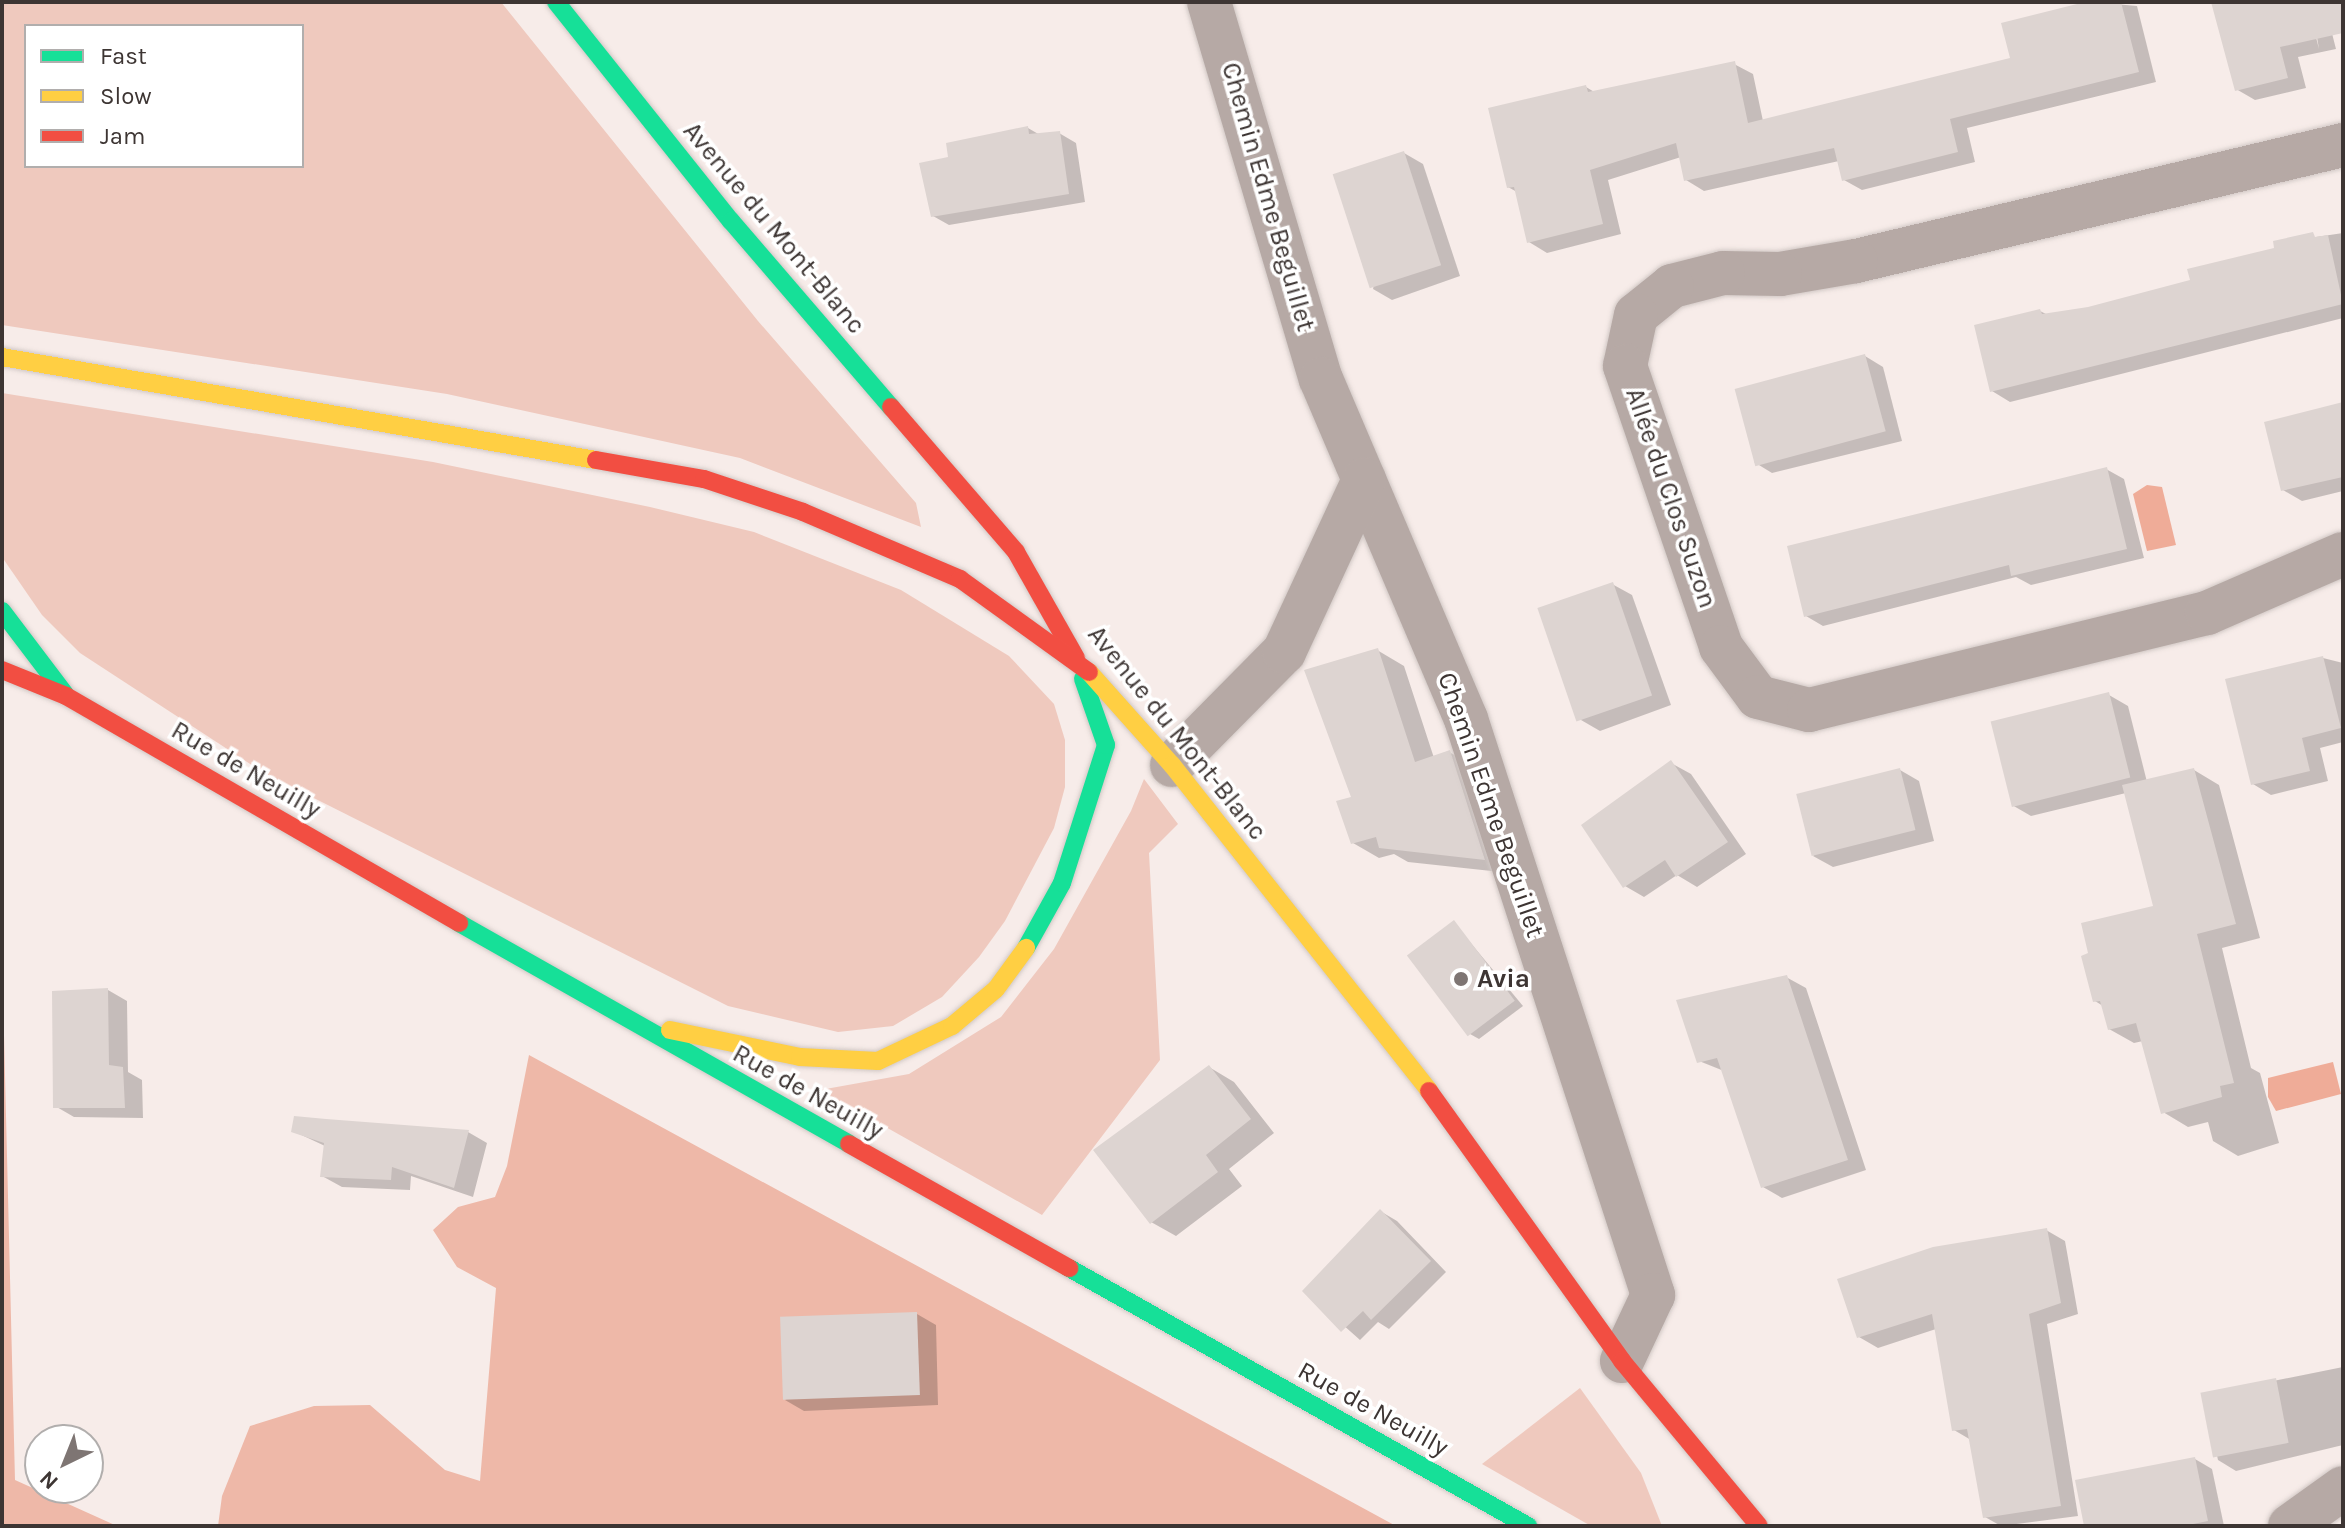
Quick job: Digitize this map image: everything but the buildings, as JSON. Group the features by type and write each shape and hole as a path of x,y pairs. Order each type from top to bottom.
{"main road":[{"name":"Avenue du Mont-Blanc","path":"556,2 731,221 1016,552 1076,658 1172,765 1398,1047 1622,1361"},
{"path":"2,357 704,479 803,512 960,579 1076,658 1106,745 1082,828 1039,931 996,989 952,1026 878,1061 800,1057 629,1021"},
{"name":"Rue de Neuilly","path":"2,611 66,696"},
{"name":"Rue de Neuilly","path":"2,670 66,696 629,1021 1528,1526"},
{"path":"1622,1361 1690,1475"},
{"path":"1622,1361 1759,1526"}],"street":[{"name":"Chemin Edme Beguillet","path":"1209,2 1321,379 1466,719 1653,1295 1622,1361"},
{"name":"Allée du Clos Suzon","path":"2343,145 1856,261 1780,274 1723,273 1672,286 1636,315 1625,366 1721,647 1758,697 1809,710 2207,613 2343,554"},
{"path":"1172,765 1284,652 1364,480"},
{"path":"2290,1526 2343,1488"}],"shaded area":[{"path":"2,2 501,2 758,321 916,503 921,527 740,458 447,394 2,325"},
{"path":"2,393 433,462 650,507 754,532 901,590 1009,656 1054,704 1065,740 1065,787 1054,828 1005,921 979,957 942,997 893,1026 838,1032 728,1006 264,773 80,653 42,615 2,557"},
{"path":"2147,485 2162,487 2176,545 2147,551 2133,494"},
{"path":"1144,779 1178,824 1149,853 1160,1060 1042,1215 820,1090 909,1074 1001,1017 1054,949 1131,811"},
{"path":"2,953 15,1480 24,1484 24,1504 68,1504 117,1526 2,1526"},
{"path":"529,1055 1396,1526 218,1526 222,1496 250,1426 314,1406 370,1405 445,1470 480,1481 496,1288 457,1267 433,1230 458,1207 495,1197 507,1166"},
{"path":"2333,1062 2341,1094 2276,1111 2268,1097 2268,1078"},
{"path":"1580,1388 1641,1473 1662,1526 1591,1526 1482,1464"}],"traffic: fast":[{"path":"556,2 731,221 891,407"},
{"path":"2,611 65,694"},
{"path":"1026,948 1062,883 1106,745 1083,679"},
{"path":"459,923 849,1144"},
{"path":"1069,1268 1528,1526"}],"traffic: slow":[{"path":"2,357 596,460"},
{"path":"1089,672 1172,765 1429,1091"},
{"path":"670,1030 800,1057 878,1061 952,1026 996,989 1026,948"}],"traffic: jam":[{"path":"891,407 1016,552 1076,658"},
{"path":"596,460 704,479 803,512 960,579 1089,672"},
{"path":"2,670 66,696 459,923"},
{"path":"1429,1091 1622,1361 1759,1526"},
{"path":"849,1144 1069,1268"}],"place":[{"name":"Avia","path":"1461,979"}]}
